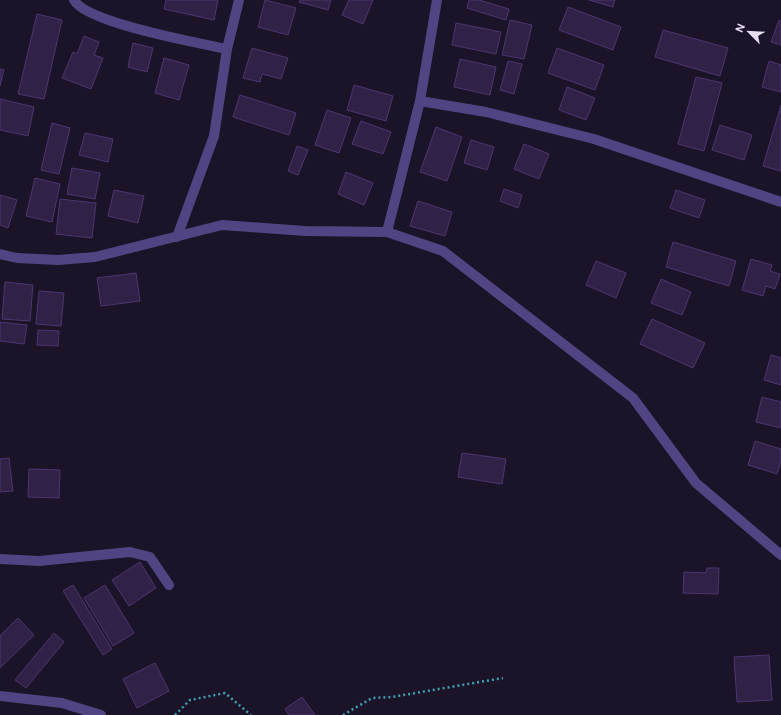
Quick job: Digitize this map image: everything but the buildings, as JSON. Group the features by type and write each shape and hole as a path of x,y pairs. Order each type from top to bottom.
{"street":[{"path":"74,0 81,9 136,30 227,49"},
{"path":"177,237 214,136 227,49 239,0"},
{"path":"387,232 420,101 437,0"},
{"path":"420,101 486,112 594,139 781,202"},
{"path":"0,254 17,258 51,259 95,257 222,225 305,231 387,232 443,250 633,398 696,483 781,555"},
{"path":"0,559 39,561 130,552 150,557 169,585"},
{"path":"0,696 62,703 101,715"}],"path":[{"path":"343,715 372,698 392,697 503,678"},
{"path":"175,715 190,700 225,693 251,715"}]}
